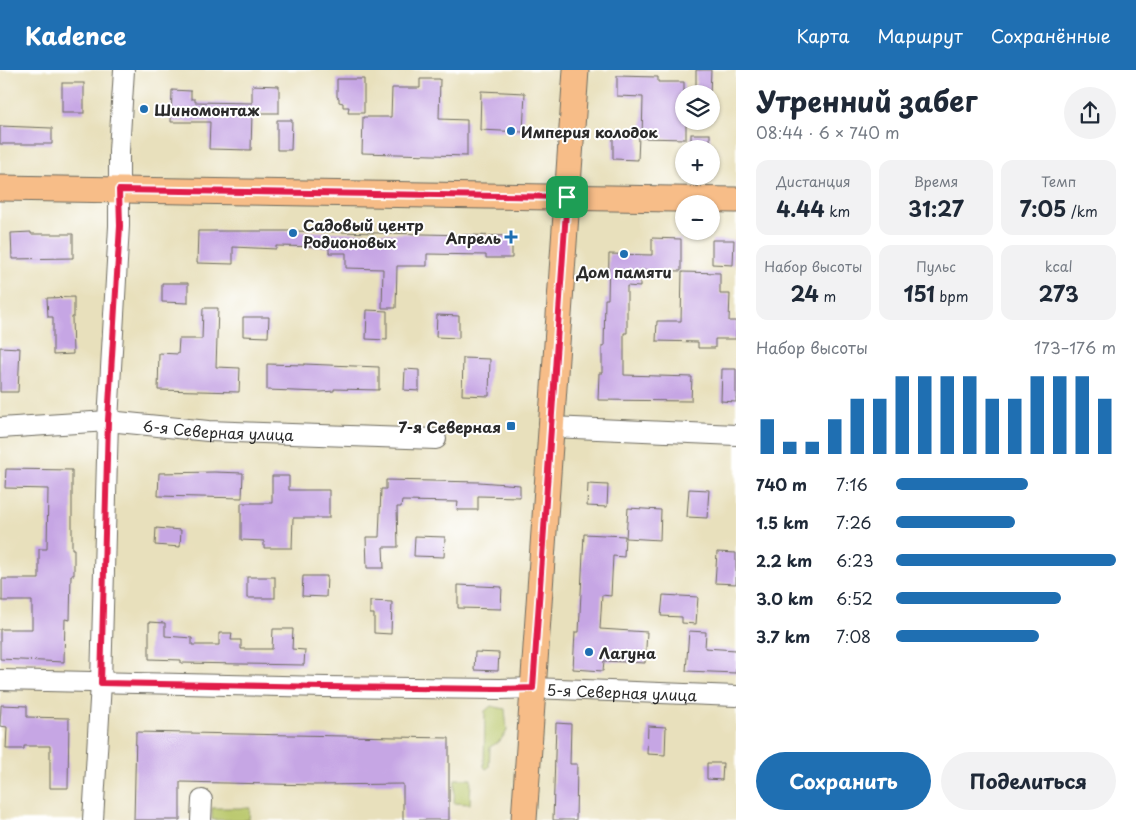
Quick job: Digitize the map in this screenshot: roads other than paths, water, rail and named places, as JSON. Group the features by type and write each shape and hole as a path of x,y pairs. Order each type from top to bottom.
{"main road":[{"path":"524,820 576,70"},
{"path":"0,188 736,200"}],"street":[{"path":"93,820 101,683 108,421 120,226 119,150 124,70"},
{"name":"6-я Северная улица","path":"0,428 108,421 208,431 436,439"},
{"path":"551,427 736,435"},
{"name":"5-я Северная улица","path":"0,680 354,687 533,688 736,696"},
{"path":"201,820 202,800"}],"place":[{"name":"Шиномонтаж","path":"144,109"},
{"name":"Империя колодок","path":"511,131"},
{"name":"Садовый центр Родионовых","path":"293,233"},
{"name":"Апрель","path":"511,237"},
{"name":"Дом памяти","path":"624,254"},
{"name":"7-я Северная","path":"511,426"},
{"name":"Лагуна","path":"589,652"}]}
